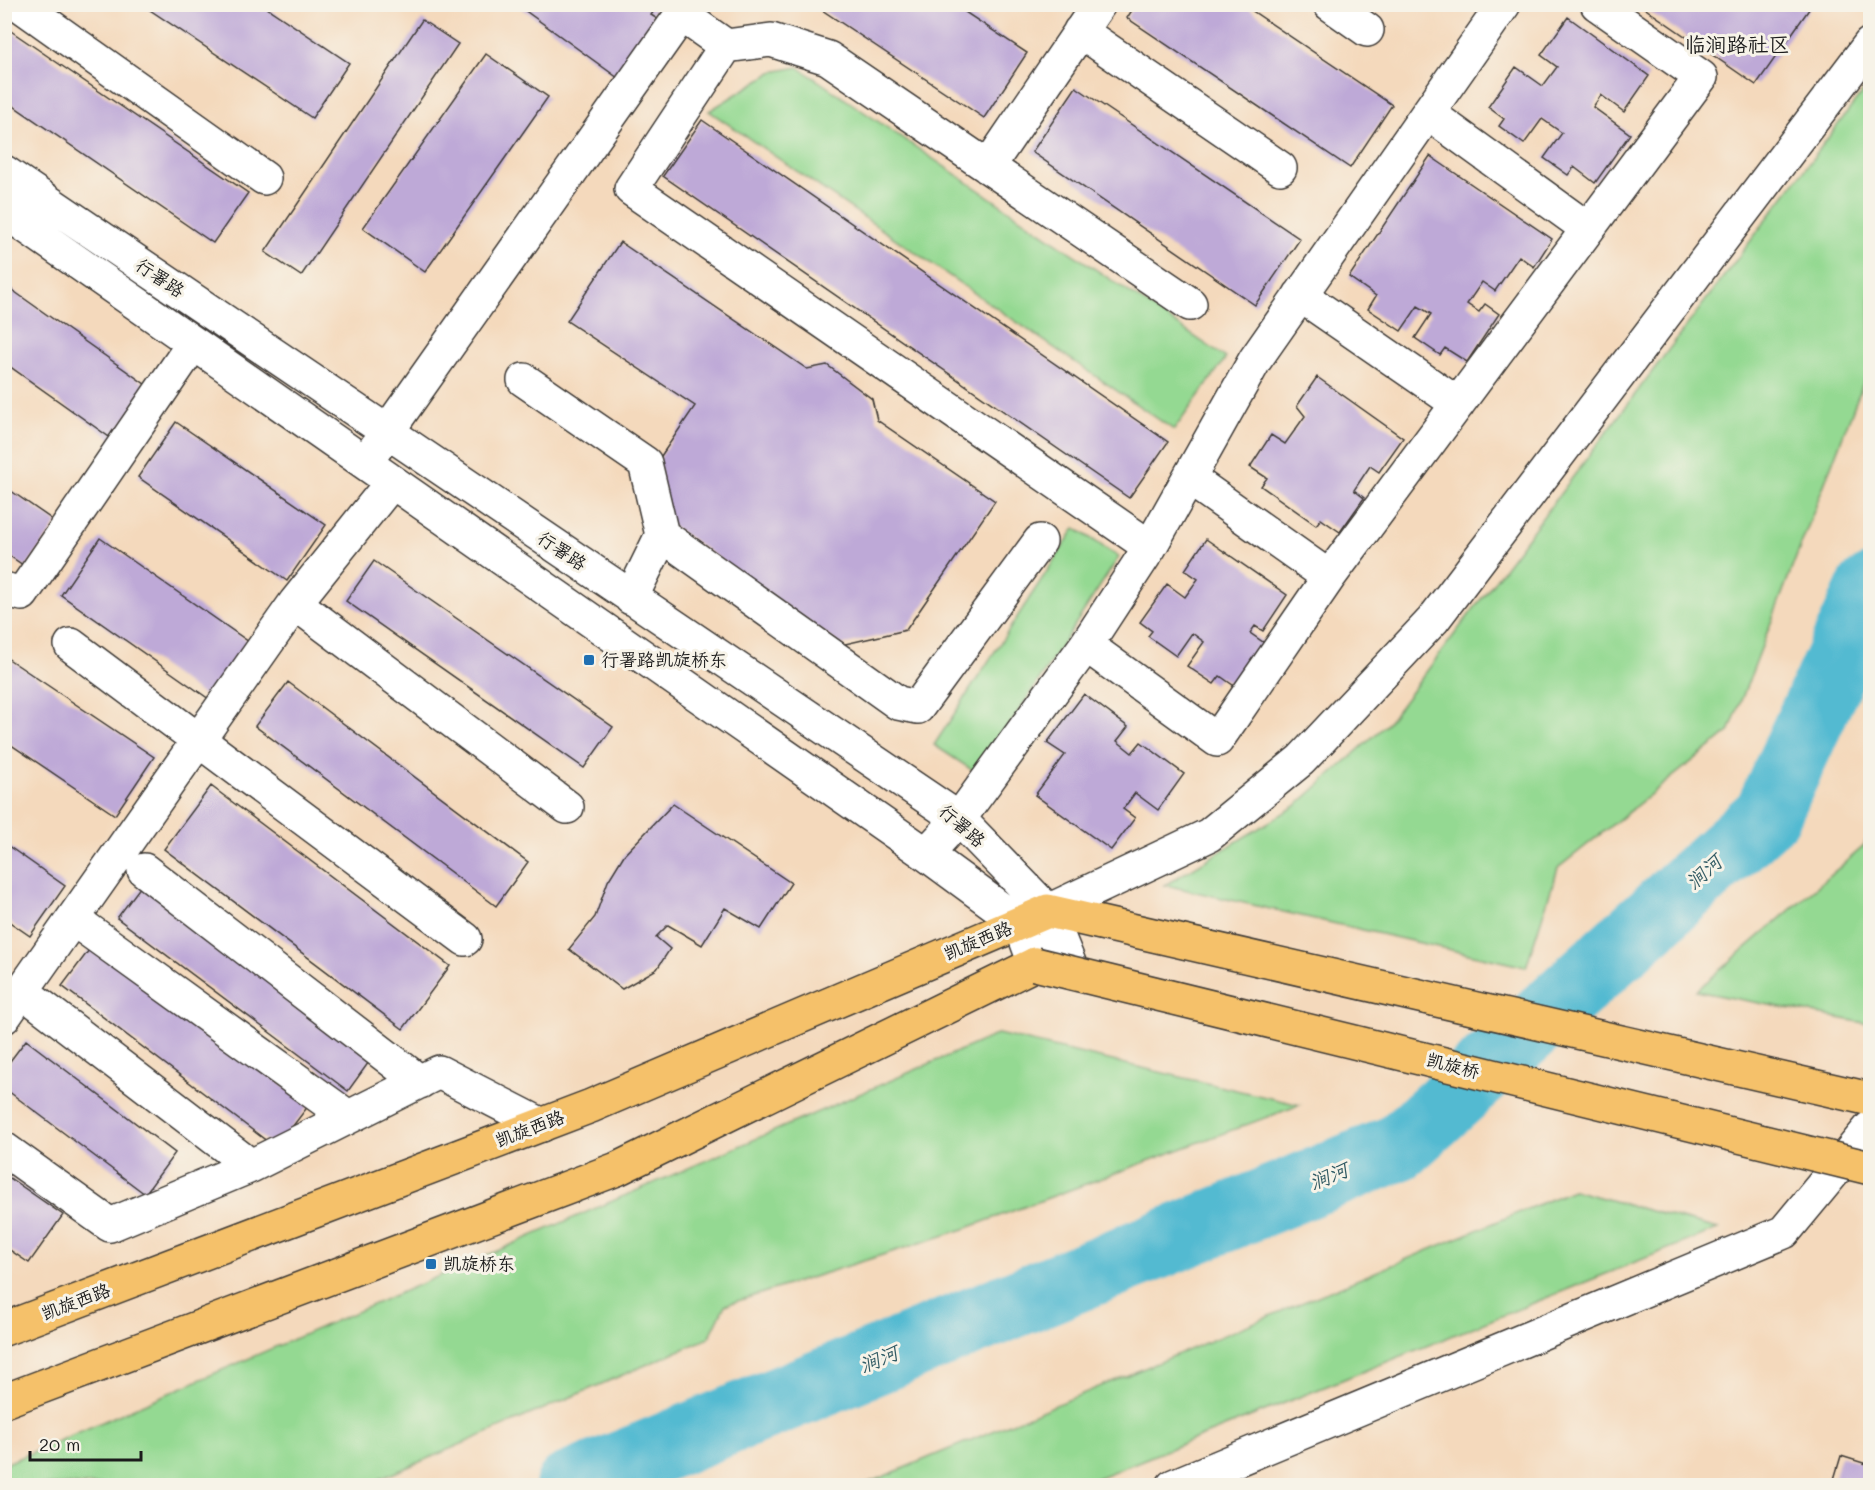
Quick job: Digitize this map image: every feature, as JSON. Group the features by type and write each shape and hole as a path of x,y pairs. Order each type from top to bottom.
{"main road":[{"path":"1034,917 1870,1099"},
{"name":"凯旋西路","path":"4,1329 591,1106 1034,917"},
{"path":"4,1401 617,1169 1035,964"},
{"name":"凯旋桥","path":"1035,964 1870,1168"}],"street":[{"path":"19,4 264,178"},
{"path":"988,167 1099,4"},
{"path":"1330,4 1367,30"},
{"path":"926,854 959,819 1086,645 1150,547 1255,360 1504,4"},
{"path":"1086,645 1217,740 1329,577 1701,77 1597,4"},
{"path":"365,462 389,433 686,10 726,45 771,40 828,58 1190,304"},
{"path":"1080,31 1280,168"},
{"path":"1034,917 1209,835 1301,760 1433,620 1870,44"},
{"path":"726,45 631,189 1150,547"},
{"path":"1428,113 1588,229"},
{"name":"行署路","path":"4,172 959,819 1034,917 1073,973"},
{"name":"行署路","path":"4,211 926,854 1034,917"},
{"path":"1300,296 1458,404"},
{"path":"4,589 22,594 193,344"},
{"path":"524,380 645,463 662,535 631,598"},
{"path":"1189,478 1329,577"},
{"path":"251,1166 13,1004 295,603 392,482"},
{"path":"662,535 898,703 918,707 1040,541"},
{"path":"295,603 567,807"},
{"path":"71,645 465,939"},
{"path":"144,870 420,1082"},
{"name":"行署路","path":"1034,917 1035,964"},
{"path":"73,919 348,1117"},
{"path":"4,1149 110,1225 251,1166 439,1072 542,1125"},
{"path":"1173,1485 1784,1232 1870,1128"}],"green space":[{"path":"798,67 1226,358 1174,430 709,111 772,72"},
{"path":"1870,82 1870,365 1729,732 1558,868 1526,967 1165,885 1297,805 1387,724"},
{"path":"1075,528 1119,557 978,774 934,745"},
{"path":"1870,831 1870,1024 1696,991 1864,846"},
{"path":"998,1034 1300,1105 964,1229 725,1305 709,1338 366,1485 5,1485 5,1464"},
{"path":"1573,1190 1718,1229 1080,1485 863,1485"}],"building":[{"path":"141,4 261,4 349,63 312,118"},
{"path":"516,4 659,4 651,15 659,20 618,78"},
{"path":"813,4 953,4 1027,53 984,118"},
{"path":"1136,4 1242,4 1392,105 1350,168 1127,18"},
{"path":"1640,5 1812,5 1756,85"},
{"path":"1568,17 1649,76 1624,112 1601,95 1593,107 1630,134 1595,183 1574,167 1568,175 1544,158 1562,133 1542,119 1524,144 1499,126 1504,119 1488,107 1516,67 1543,86 1557,67 1541,55"},
{"path":"422,20 458,44 301,276 265,252"},
{"path":"5,27 248,193 213,243 5,100"},
{"path":"486,54 548,97 425,272 363,228"},
{"path":"1076,87 1300,239 1255,305 1032,152"},
{"path":"702,120 1168,442 1129,498 663,176"},
{"path":"1430,156 1552,239 1534,267 1519,256 1495,291 1482,282 1467,304 1479,312 1485,304 1499,314 1467,362 1445,348 1440,355 1415,338 1431,314 1418,306 1401,331 1368,309 1376,296 1349,277"},
{"path":"620,242 807,369 827,365 872,399 877,420 995,501 906,630 841,645 666,521 659,459 695,406 567,321"},
{"path":"5,285 149,387 112,439 5,363"},
{"path":"1317,377 1403,438 1379,472 1370,466 1354,490 1364,498 1340,532 1321,519 1316,525 1261,486 1267,478 1250,467 1271,435 1285,444 1305,416 1297,406"},
{"path":"176,422 326,525 287,581 138,477"},
{"path":"4,486 57,523 26,567 4,552"},
{"path":"100,538 249,642 209,699 61,595"},
{"path":"1206,539 1287,595 1263,631 1255,626 1250,633 1270,647 1240,690 1220,676 1214,684 1187,666 1204,642 1192,633 1176,656 1148,636 1152,631 1140,622 1167,584 1185,597 1198,579 1185,570"},
{"path":"374,561 613,727 584,768 346,601"},
{"path":"4,656 154,757 115,815 4,740"},
{"path":"288,682 528,862 496,906 255,726"},
{"path":"1084,694 1128,727 1117,741 1132,753 1141,742 1184,774 1158,810 1135,793 1123,809 1135,818 1111,850 1035,795 1065,755 1047,743"},
{"path":"211,786 450,966 403,1029 164,849"},
{"path":"673,804 791,883 761,929 725,908 702,945 668,925 656,937 670,949 657,969 622,989 569,949 595,917 608,881 624,855"},
{"path":"4,843 65,886 30,936 4,918"},
{"path":"144,882 374,1055 348,1091 117,918"},
{"path":"95,942 309,1105 276,1148 62,986"},
{"path":"26,1040 175,1153 145,1194 4,1088 4,1069"},
{"path":"4,1174 63,1215 29,1263 4,1246"},
{"path":"1841,1456 1870,1465 1870,1486 1832,1486"}],"waterway":[{"name":"涧河","path":"569,1486 1399,1147 1767,815 1870,589"},
{"path":"624,1463 636,1486"}],"place":[{"name":"行署路凯旋桥东","path":"589,660"},
{"name":"凯旋桥东","path":"431,1264"}],"district":[{"name":"临涧路社区","path":"1737,45"}]}
